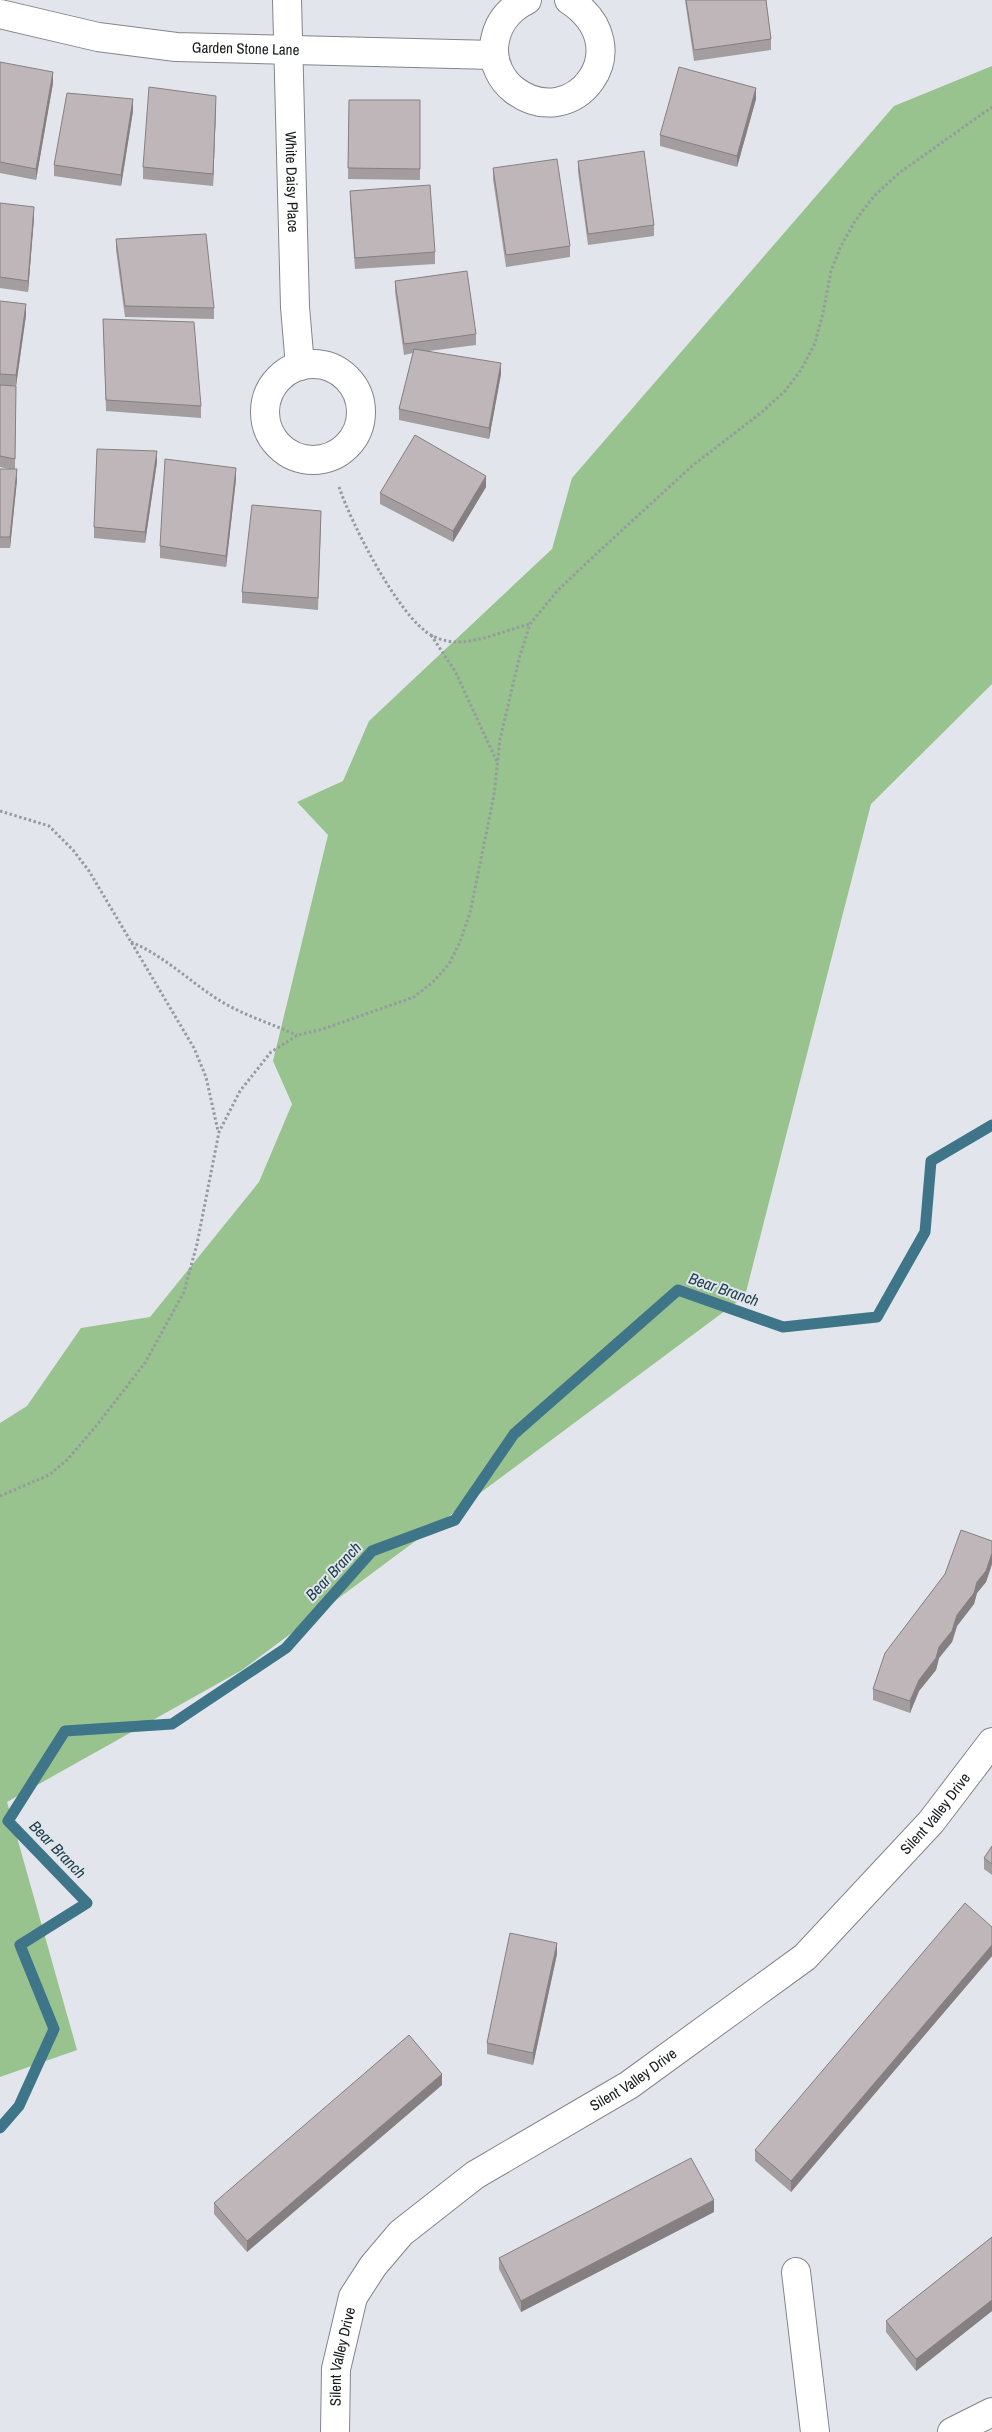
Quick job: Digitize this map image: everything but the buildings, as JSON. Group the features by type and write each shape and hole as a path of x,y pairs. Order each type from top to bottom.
{"street":[{"name":"White Daisy Place","path":"287,0 295,297 300,366"},
{"path":"527,0 515,6 502,19 495,36 494,55 499,73 509,86 522,97 538,102 555,102 571,97 585,87 595,74 600,58 601,41 595,25 584,10 569,0"},
{"name":"Garden Stone Lane","path":"0,14 98,37 166,46 494,55"},
{"name":"Silent Valley Drive","path":"335,2432 336,2369 352,2297 373,2266 400,2233 475,2175 629,2085 805,1958 931,1822 992,1742"},
{"path":"796,2272 815,2432"},
{"path":"952,2432 992,2412"}],"path":[{"path":"0,1496 49,1475 67,1460 97,1425 150,1354 184,1292 197,1244 219,1132 240,1091 257,1068 271,1052 298,1035 323,1029 414,996 433,982 449,964 460,942 470,912 494,795 502,730 530,624 558,590 692,466 762,412 785,391 801,370 814,343 824,312 831,271 840,248 855,221 874,196 899,173 992,107"},
{"path":"339,487 361,536 399,604 424,631 455,642 478,639 530,624"},
{"path":"430,634 455,671 498,762"},
{"path":"0,810 49,826 73,850 89,872 194,1048 206,1076 219,1132"},
{"path":"130,942 149,949 224,1003 254,1018 298,1035"}],"green space":[{"path":"992,66 992,684 871,804 745,1296 242,1670 7,1802 77,2050 0,2077 0,1423 27,1406 81,1328 150,1317 259,1182 292,1104 273,1061 328,835 297,802 343,781 369,721 552,549 572,478 894,106"}],"waterway":[{"name":"Bear Branch","path":"0,2128 19,2106 54,2029 20,1945 87,1903 8,1821 65,1731 172,1724 286,1648 372,1551 455,1520 514,1434 678,1290 783,1327 877,1317 925,1232 931,1161 992,1125"}]}
